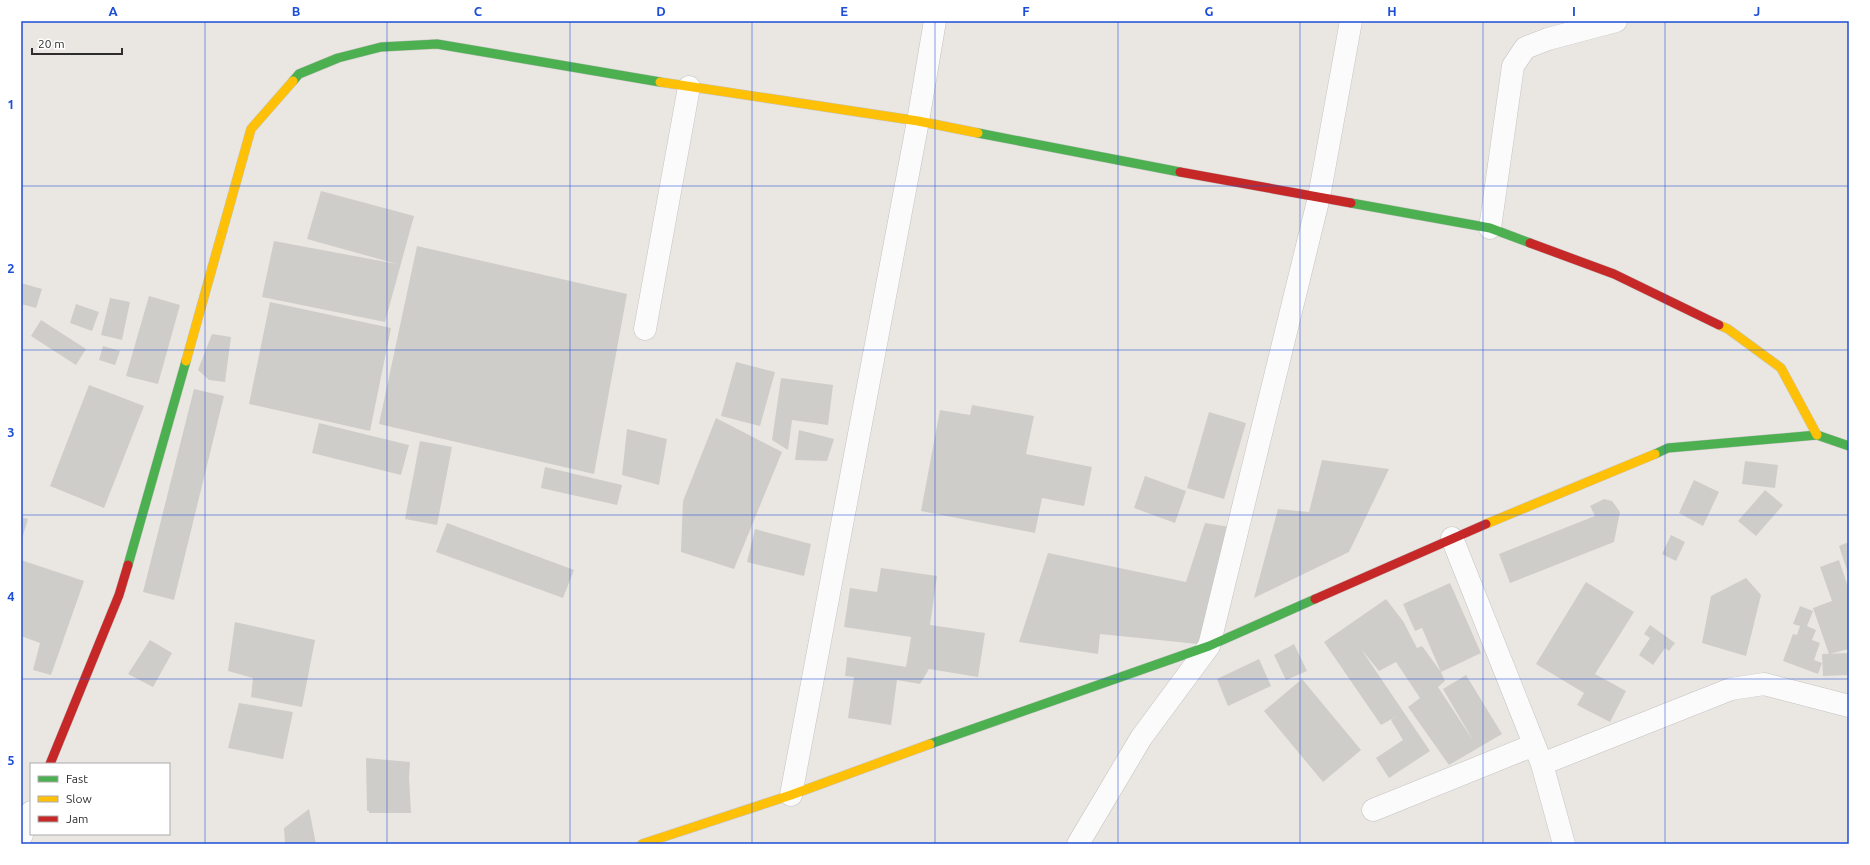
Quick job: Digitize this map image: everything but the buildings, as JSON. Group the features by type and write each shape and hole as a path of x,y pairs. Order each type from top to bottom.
{"street":[{"path":"791,795 918,121 935,21"},
{"path":"1078,844 1141,738 1209,646 1319,197 1351,21"},
{"path":"1490,228 1513,66 1525,48 1548,39 1616,21"},
{"path":"50,763 119,595 168,428 251,129 299,74 338,58 381,47 437,44 689,87 918,121 1076,153 1490,228 1614,274 1728,329 1781,368 1817,435"},
{"path":"645,329 689,87"},
{"path":"642,844 791,795 1029,708 1209,646 1452,538 1668,448 1817,435 1849,446"},
{"path":"1452,538 1538,755 1564,844"},
{"path":"1373,810 1732,689 1764,684 1849,706"},
{"path":"21,837 30,814"}],"traffic: fast":[{"path":"293,81 299,74 338,58 381,47 437,44 660,82"},
{"path":"978,133 1180,172"},
{"path":"1351,203 1490,228 1530,243"},
{"path":"128,565 186,361"},
{"path":"1655,454 1668,448 1817,435 1849,446"},
{"path":"930,744 1209,646 1315,599"}],"traffic: slow":[{"path":"186,361 251,129 293,81"},
{"path":"660,82 918,121 978,133"},
{"path":"1719,325 1728,329 1781,368 1817,435"},
{"path":"1486,524 1655,454"},
{"path":"642,844 791,795 930,744"}],"traffic: jam":[{"path":"1180,172 1351,203"},
{"path":"1530,243 1614,274 1719,325"},
{"path":"1315,599 1486,524"},
{"path":"50,763 119,595 128,565"}]}
